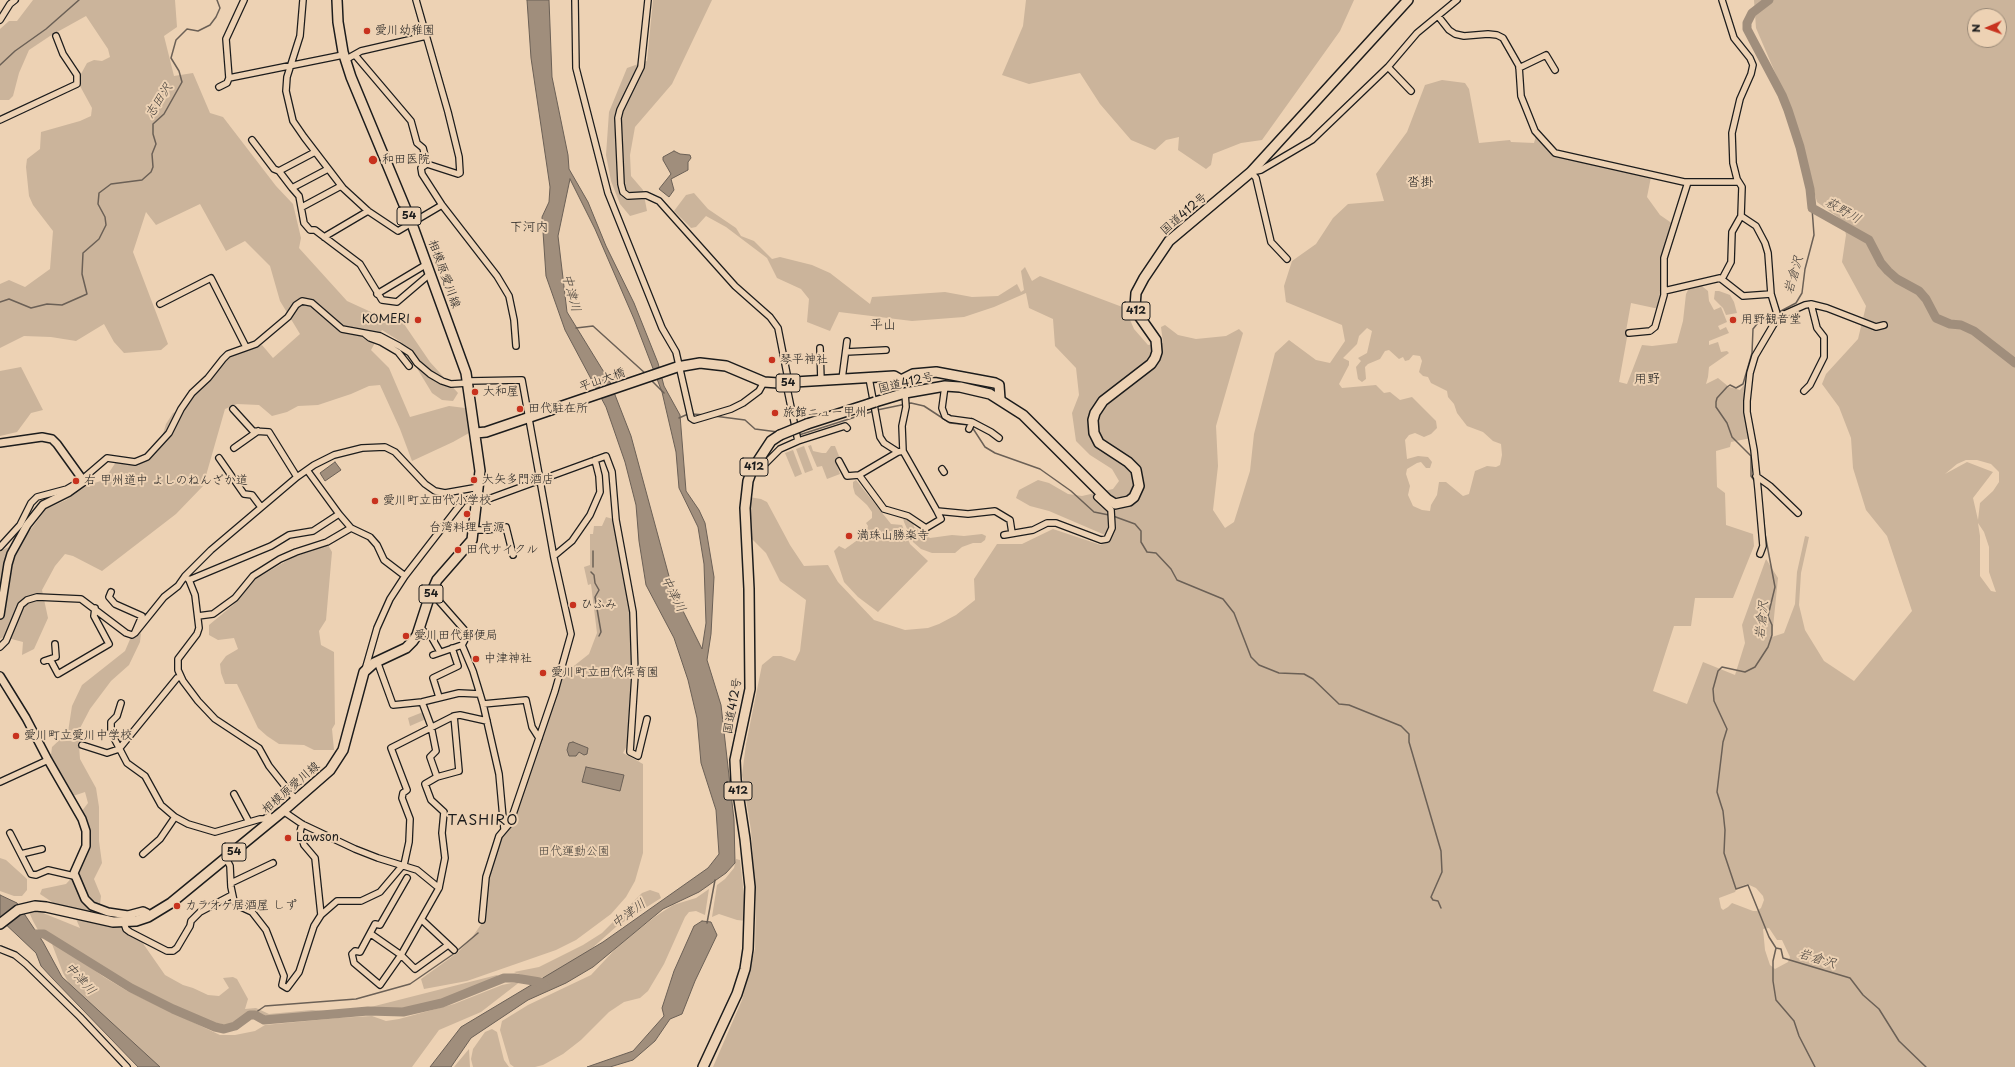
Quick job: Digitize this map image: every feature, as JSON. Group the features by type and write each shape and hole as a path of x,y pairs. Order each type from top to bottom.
{"main road":[{"name":"相模原愛川線","path":"338,0 338,22 344,57 412,224 464,365 476,433"},
{"name":"国道412号","path":"703,1067 737,994 745,969 748,949 750,888 745,839 736,780 735,760 750,689 751,664 745,508 748,481 754,466 771,442 780,435 807,424 874,407 906,396 946,386 978,390 1000,399 1023,415 1100,498 1115,504 1124,503 1134,497 1139,486 1138,475 1133,466 1104,448 1095,438 1092,427 1098,407 1151,364 1157,352 1156,340 1137,313 1135,301 1136,293 1169,241 1251,172 1408,0"},
{"name":"54","path":"678,366 700,363 717,364 764,382 788,383 894,376 901,380 913,374 936,372 999,385 1000,399"},
{"name":"平山大橋","path":"532,416 678,366"},
{"path":"901,380 906,396"},
{"name":"54","path":"364,672 377,662 406,648 416,638 431,592 442,572 472,540 478,500 480,471 476,433 486,432 532,416"},
{"name":"相模原愛川線","path":"0,924 15,912 28,906 46,907 109,921 124,922 148,917 171,903 322,779 340,758 349,732 364,672"}],"street":[{"path":"0,20 10,4 15,0"},
{"path":"219,87 227,83 229,78 226,39 244,0"},
{"path":"303,0 300,36 286,82 289,110 293,120 341,186 368,211 398,231 442,205"},
{"path":"416,0 448,112 459,157 460,172 458,174 427,164"},
{"path":"575,0 576,68 608,193 662,328 676,352 688,411 691,418 694,420 707,417 743,403 759,391 764,382"},
{"path":"648,0 641,67 620,110 618,118 619,158 623,192 628,196 646,195 659,201 735,286 770,317 780,335 788,383 787,388 797,438"},
{"path":"1287,259 1271,242 1256,178 1251,172 1261,170 1312,140 1388,67 1417,33 1457,0"},
{"path":"1722,0 1734,38 1750,58 1753,65 1751,74 1740,99 1732,133 1734,163 1742,192 1741,216 1731,235 1731,262 1722,279"},
{"path":"1438,16 1449,30 1459,36 1488,34 1502,37 1519,68 1520,92 1527,114 1535,131 1552,151 1560,155 1688,182 1738,182"},
{"path":"0,120 77,84 77,75 63,54 56,36"},
{"path":"229,78 344,57 361,51 426,36"},
{"path":"355,54 411,121 417,143 423,148 427,164"},
{"path":"1519,68 1546,55 1555,70"},
{"path":"1388,67 1411,91"},
{"path":"252,140 274,169 279,172 299,196 304,223 310,230 315,230 360,264 382,300 397,302 431,273"},
{"path":"279,172 315,152"},
{"path":"427,164 421,168 422,174 442,205 497,276 509,296 514,320 516,346"},
{"path":"292,188 328,169"},
{"path":"1629,333 1653,329 1660,313 1664,291 1664,258 1688,182"},
{"path":"302,207 341,186"},
{"path":"324,237 368,211"},
{"path":"1741,216 1753,222 1765,243 1768,253 1771,294 1777,314"},
{"path":"377,294 427,264"},
{"path":"160,304 211,278 246,347"},
{"path":"1664,291 1714,279 1722,279 1743,296 1771,294"},
{"path":"0,547 20,525 34,499 45,494 65,490 82,479 107,458 135,462 147,456 169,433 181,409 192,393 208,378 223,359 228,354 256,344 288,317 296,305 302,301 312,303 342,329 385,338 410,353 417,363 430,374 442,381 451,384 522,380 532,416 554,556 571,634 555,690 510,823 500,836 486,877 482,920"},
{"path":"1804,391 1810,386 1824,357 1824,338 1817,328 1811,304"},
{"path":"1760,554 1763,546 1758,489 1754,450 1747,412 1750,373 1755,356 1777,314 1811,304 1827,308 1876,327 1884,325"},
{"path":"364,333 370,338 381,342 398,352 409,366"},
{"path":"842,380 847,342"},
{"path":"820,348 822,355 820,381"},
{"path":"846,352 886,350"},
{"path":"859,475 884,509 908,516 926,528 941,519 901,451 881,440 869,378"},
{"path":"945,424 945,417 942,408 946,386"},
{"path":"901,451 902,426 906,407 906,396"},
{"path":"232,409 253,431 269,432 297,477"},
{"path":"945,417 972,423 1000,438"},
{"path":"969,430 972,423"},
{"path":"754,466 761,468 780,449 797,438 845,426 847,428"},
{"path":"234,448 258,431"},
{"path":"0,442 42,437 52,439 82,479 82,485 43,505 27,525 11,554 0,615"},
{"path":"0,646 6,641 20,605 32,598 77,598 95,608 113,625 126,633 135,633 164,598 187,578 211,550 297,477 322,460 342,452 362,448 385,447 395,452 425,484 435,491 445,493 479,487"},
{"path":"839,461 847,476 859,475 901,451"},
{"path":"364,672 379,622 405,576 463,501 470,499 478,500 491,498 606,456 612,472 616,522 633,612 635,675 630,752 638,756 647,719"},
{"path":"219,458 226,473 238,490 244,494 252,495 261,507"},
{"path":"554,556 572,541 590,515 600,492 600,480 595,460"},
{"path":"307,470 351,528 370,537 377,545 384,560 405,576"},
{"path":"1756,478 1770,486 1798,513"},
{"path":"1004,535 1033,530 1048,523 1056,523 1104,540 1111,533 1111,510 1100,498"},
{"path":"937,511 968,514 995,511 1010,520 1012,533"},
{"path":"187,578 271,546 279,539 289,535 313,531 339,514"},
{"path":"474,530 487,530 506,527 513,555"},
{"path":"198,616 213,614 235,598 253,576 280,559 296,552 321,545 351,528"},
{"path":"187,578 195,595 198,616 197,634 178,659 178,667 181,677 188,689 214,719 259,748 269,766 296,800"},
{"path":"111,592 109,597 115,604 137,612 142,616 135,633"},
{"path":"431,592 468,634 462,645 433,655"},
{"path":"50,659 58,674 109,644 94,616 95,608"},
{"path":"420,628 432,638 440,652"},
{"path":"44,661 56,657 55,644"},
{"path":"462,645 470,668 474,671 487,720 499,774 504,829"},
{"path":"439,697 433,678 458,666 452,648"},
{"path":"377,662 393,705 422,702 458,693 480,694"},
{"path":"0,676 26,718 48,760 80,815 86,831 85,851 75,866 74,876 85,899 92,906 125,915 143,911 147,913 148,917"},
{"path":"82,745 107,753 120,749 177,678 181,677"},
{"path":"483,704 526,700 532,727 539,738"},
{"path":"422,702 431,726 436,751 430,757 437,777"},
{"path":"121,703 117,716 111,722 111,731 127,764 145,776 161,805 175,817 188,824 215,832 264,819 269,816 274,819"},
{"path":"226,858 230,866 232,895 235,903 252,912 266,930 284,976 282,985 287,988 299,972 314,926 321,915 337,901 361,901 380,892 403,866 409,842 410,819 402,798 403,793 407,790 391,748 431,726 454,716 460,715 487,720"},
{"path":"406,878 380,926 375,924 360,952 355,951 352,954 354,963 380,985 422,920 439,888 446,858 442,833 444,812 431,800 425,784 437,777 458,771 454,716"},
{"path":"0,782 48,760"},
{"path":"234,794 240,801 249,822"},
{"path":"283,812 302,824 378,858 420,872 439,888"},
{"path":"144,854 160,839 175,817"},
{"path":"302,824 300,832 304,846 315,858 321,915"},
{"path":"10,833 31,874 36,875 48,870 74,876"},
{"path":"20,854 42,849"},
{"path":"231,883 273,863"},
{"path":"124,922 126,929 130,932 167,951 173,952 190,926 191,921 200,912 232,895"},
{"path":"422,920 454,950"},
{"path":"370,934 400,955 415,969 448,945"},
{"path":"0,949 16,955 26,964 80,1017 127,1067"}],"green space":[{"path":"33,0 175,0 177,27 164,36 174,76 193,73 210,113 223,117 276,186 293,204 301,238 299,248 347,301 371,312 402,321 430,362 458,393 453,401 442,400 432,393 401,342 382,330 371,350 389,368 410,417 449,406 465,408 469,433 412,461 400,429 380,385 369,386 351,394 318,405 298,406 287,412 272,416 259,405 237,404 225,409 203,486 176,514 102,571 73,556 65,554 55,566 42,590 48,618 34,649 22,655 23,642 4,637 0,639 0,551 9,547 29,532 46,509 66,500 88,485 104,480 116,462 136,464 158,451 166,424 173,413 184,408 201,388 213,365 244,351 262,345 273,358 300,334 280,301 270,266 245,241 226,251 200,204 156,225 146,212 133,252 168,344 161,350 124,353 114,342 104,324 76,341 51,337 24,336 0,348 0,284 9,280 25,287 50,269 53,231 33,205 29,196 26,167 27,159 40,149 41,132 80,121 91,116 92,108 80,86 81,74 87,63 94,60 102,61 110,57 108,49 86,16 50,36 29,50 19,73 13,96 9,100 0,100 0,29 9,21 17,21"},
{"path":"653,0 712,0 672,84 635,127 630,155 631,176 643,190 647,211 630,216 620,204 611,181 606,155 609,112 627,68 647,61"},
{"path":"1026,0 1354,0 1340,31 1262,140 1241,143 1213,154 1211,165 1206,169 1178,150 1179,137 1166,140 1155,150 1131,140 1100,104 1080,73 1029,84 1002,75 1023,26"},
{"path":"1754,0 2015,0 2015,1067 713,1067 742,1000 755,949 756,902 751,830 742,775 746,744 762,665 773,656 781,656 795,661 800,651 806,600 780,581 766,553 751,538 749,497 761,499 767,502 790,545 804,566 828,565 838,582 874,620 905,630 928,628 939,624 956,615 975,600 974,579 997,544 1022,544 1053,529 1101,545 1105,535 1049,511 1030,506 1016,498 1019,490 1038,480 1049,483 1068,494 1082,496 1113,489 1119,481 1112,469 1090,455 1076,441 1072,413 1079,395 1076,368 1055,346 1053,319 1029,308 1026,293 994,307 964,317 912,321 839,312 830,331 807,322 809,299 801,289 777,278 767,258 726,227 706,216 696,227 691,228 674,211 686,195 694,193 708,209 736,228 741,236 754,241 772,259 780,257 812,265 830,273 870,304 872,297 945,292 972,297 998,296 1017,284 1021,292 1024,290 1021,271 1025,267 1032,281 1040,276 1125,308 1134,329 1148,345 1163,343 1161,327 1165,325 1178,335 1196,339 1226,336 1239,329 1243,333 1216,426 1218,466 1213,510 1225,528 1234,522 1250,471 1254,434 1275,353 1289,340 1316,360 1330,363 1345,341 1342,325 1286,302 1284,286 1292,261 1316,244 1333,218 1348,204 1384,201 1376,174 1407,132 1425,85 1442,80 1465,83 1469,89 1479,143 1510,140 1511,142 1534,143 1536,136 1554,155 1651,177 1647,197 1660,215 1673,224 1662,256 1662,290 1659,309 1631,303 1626,331 1628,332 1619,382 1627,384 1642,345 1652,346 1677,343 1683,321 1686,294 1689,288 1698,283 1708,291 1709,301 1714,310 1721,307 1727,322 1718,326 1720,330 1726,327 1729,333 1709,341 1709,345 1718,342 1721,352 1727,351 1729,353 1709,367 1706,384 1718,378 1729,387 1740,390 1744,385 1749,385 1751,438 1731,442 1730,447 1716,451 1717,487 1725,493 1726,525 1753,534 1754,546 1733,598 1695,598 1691,626 1674,626 1653,691 1687,704 1703,662 1735,675 1745,643 1742,625 1766,559 1778,578 1772,637 1784,633 1795,604 1797,572 1805,536 1809,537 1801,573 1799,605 1805,630 1824,661 1854,681 1912,611 1887,536 1866,510 1853,468 1851,438 1839,407 1822,384 1826,374 1858,339 1866,306 1842,262 1846,235 1843,221 1817,202 1795,119 1756,28","holes":["1367,328 1372,331 1367,353 1358,358 1361,361 1356,367 1358,379 1362,382 1366,379 1365,367 1368,364 1380,359 1385,351 1389,350 1399,359 1403,357 1405,361 1409,360 1413,355 1420,356 1422,361 1419,372 1423,376 1428,377 1431,383 1447,391 1448,397 1454,404 1457,413 1467,426 1483,432 1493,441 1501,444 1502,455 1500,465 1496,467 1487,466 1475,471 1469,494 1463,496 1446,482 1439,482 1437,495 1431,505 1430,511 1422,510 1413,506 1408,495 1410,486 1406,474 1407,469 1421,462 1426,468 1430,468 1432,462 1428,457 1418,456 1407,459 1405,440 1409,435 1415,433 1424,437 1431,434 1437,428 1436,421 1412,397 1400,400 1390,392 1384,393 1376,385 1342,388 1339,384 1349,365 1349,361 1343,358 1357,344 1359,336","1966,460 1977,460 1991,464 1999,472 1999,482 1993,491 1980,503 1978,520 1973,498 1993,472 1967,462 1945,474 1957,464","1978,523 1984,532 1989,547 1989,572 1996,592 1991,591 1980,576 1980,536","1747,884 1756,888 1763,896 1764,900 1761,908 1757,911 1753,911 1732,903 1723,910 1721,908 1719,898 1735,892 1737,888","1769,928 1777,940 1782,940 1790,957 1788,962 1775,969 1770,965 1765,950 1763,929"]},
{"path":"1715,291 1730,295 1737,313 1726,315 1723,308 1714,299"},
{"path":"21,367 43,410 31,413 17,432 0,436 0,371"},
{"path":"811,445 813,451 822,453 826,453 831,446 835,446 839,456 837,466 840,474 827,479 822,466 817,467 808,446"},
{"path":"804,446 813,470 805,473 796,449"},
{"path":"793,450 802,474 795,477 785,453"},
{"path":"856,480 891,524 902,525 910,544 928,561 878,612 858,597 844,582 834,551 839,546 845,549 866,534 868,526 866,523 872,518 872,512 855,494 853,482"},
{"path":"907,516 912,519 914,527 930,538 952,535 964,536 982,534 986,536 985,540 981,543 973,543 962,547 955,553 932,553 921,549 913,542 903,518"},
{"name":"田代運動公園","path":"606,517 613,519 632,621 631,709 628,744 623,753 643,764 643,853 635,881 626,897 611,914 576,940 556,950 467,981 424,989 421,979 457,953 471,939 484,920 489,878 501,839 511,827 561,681 560,677 589,654 597,633 591,584 588,585 584,567 590,565 590,534 593,534 594,526 602,526"},
{"path":"328,545 332,552 326,620 319,631 321,645 334,652 335,724 332,729 334,750 314,750 304,745 279,744 258,728 237,684 225,684 221,673 220,664 226,656 238,649 234,638 218,640 209,635 209,625 233,605 254,580 293,557"},
{"path":"141,633 140,642 129,665 111,681 90,709 78,732 80,759 96,788 99,807 99,841 102,863 94,879 101,896 99,914 105,923 121,927 122,930 142,942 165,975 183,985 208,995 219,996 229,988 223,978 233,977 237,979 248,999 245,1009 256,1008 269,1014 312,1010 326,1011 326,1014 270,1018 255,1011 228,1025 204,1021 138,990 70,947 38,930 33,921 29,912 43,913 80,928 72,910 58,906 40,894 42,889 66,884 77,872 87,856 89,830 82,811 88,803 85,792 73,796 70,793 51,755 52,747 68,732 72,706 82,685 125,651 131,637"},
{"path":"423,712 426,719 410,726 408,718"},
{"path":"0,858 6,860 27,879 27,890 22,896 14,896 0,891"},
{"path":"736,859 740,860 747,921 737,920 719,914 712,917 717,885 725,879 734,868"},
{"path":"709,889 705,915 696,911 689,912 685,917 664,964 648,991 640,998 624,1002 609,1012 581,1040 563,1054 543,1065 535,1067 514,1067 510,1064 500,1030 502,1021 528,1005 591,975 620,944 656,916 673,905 696,898"},
{"path":"650,890 659,893 661,898 617,926 581,958 549,976 532,979 514,972 539,967 583,945 602,933 642,893"},
{"path":"52,944 67,951 104,977 129,992 220,1035 235,1035 255,1031 265,1025 338,1018 372,1016 386,1021 399,1019 454,1004 502,985 521,981 481,1012 439,1030 412,1067 159,1067 70,985 63,973"},
{"path":"497,975 499,977 483,986 429,1003 401,1010 359,1010"},
{"path":"492,1029 497,1032 504,1060 509,1067 473,1067 471,1059 473,1049 485,1032"},
{"path":"469,1049 470,1067 454,1067 458,1062"}],"water":[{"name":"中津川","path":"527,0 549,0 552,77 568,155 569,169 588,202 606,246 634,303 658,363 664,386 680,415 686,491 699,510 705,523 714,577 711,634 707,660 721,705 734,820 735,863 726,873 699,892 663,909 593,967 566,983 528,1000 471,1038 451,1067 430,1067 461,1027 603,942 708,868 719,854 716,810 701,763 697,718 688,680 674,638 646,585 639,541 636,505 625,462 606,407 565,330 546,276 542,217 549,202 550,187 531,58","holes":["570,179 595,229 634,319 662,392 676,452 679,488 698,527 704,564 706,623 702,649 673,591 631,436 610,382 567,312 558,236"]},
{"path":"674,151 680,154 690,155 691,158 688,162 688,170 671,179 674,190 669,197 659,189 671,174 663,160 663,157"},
{"path":"335,462 341,470 325,481 320,473"},
{"path":"573,742 588,748 587,754 584,755 579,752 576,756 569,756 567,750 569,743"},
{"path":"586,767 624,775 620,791 582,782"},
{"path":"0,895 17,903 43,942 62,977 160,1067 138,1067 53,979 41,966 36,953 0,919"},
{"path":"702,921 711,922 717,935 695,981 682,1014 670,1019 655,1041 633,1060 610,1067 587,1067 633,1051 664,1016 662,1008 674,971 694,926"}],"waterway":[{"path":"0,65 15,51 46,29 79,0"},
{"name":"志田沢","path":"0,302 9,299 31,308 47,304 62,305 87,294 82,274 83,253 99,239 106,225 105,217 98,204 99,193 111,184 142,180 151,172 153,167 152,154 156,144 153,134 153,124 164,114 182,82 179,71 171,58 176,40 187,29 198,31 210,25 220,8 217,0"},
{"path":"1449,3 1452,0"},
{"name":"萩野川","path":"1769,0 1752,13 1747,23 1747,29 1782,95 1788,110 1800,147 1810,189 1812,208 1869,240 1881,263 1897,279 1919,291 1926,299 1936,318 1950,324 1961,325 1974,331 2015,363"},
{"name":"岩倉沢","path":"1779,312 1796,303 1802,293 1805,269 1814,235 1812,208"},
{"name":"岩倉沢","path":"1756,483 1751,476 1751,456 1732,437 1727,423 1716,407 1716,402 1717,398 1727,387 1730,385 1736,388 1743,384 1752,353 1753,329 1761,319 1776,314"},
{"path":"576,328 593,326 646,374"},
{"path":"651,380 664,393"},
{"path":"877,410 911,403 924,406 950,423 969,425"},
{"path":"799,435 874,411"},
{"path":"679,418 688,414"},
{"path":"692,414 706,415"},
{"path":"714,416 745,420 755,429 778,432"},
{"path":"972,427 985,447 995,453 1040,469 1071,491 1094,512 1109,515"},
{"name":"岩倉沢","path":"1760,486 1765,534 1775,587 1768,616 1772,625 1772,635 1768,647 1755,667 1745,672 1722,667 1718,671 1713,689 1714,701 1727,729 1723,742 1717,792 1723,811 1725,830 1724,853 1736,889 1748,885 1769,937 1776,948 1781,949 1783,958 1850,978 1863,995 1879,1009 1899,1041 1926,1067"},
{"path":"1113,516 1135,524 1141,531 1141,542 1147,552 1156,553 1171,569 1177,580 1223,599 1234,613 1251,657 1259,665 1279,673 1304,674 1313,679 1339,704 1349,705 1401,726 1409,734 1409,742 1441,851 1442,872 1431,897 1433,900 1438,901 1441,908"},
{"path":"593,551 593,567"},
{"path":"591,572 594,575 595,583 599,590 595,597 601,632 599,636"},
{"path":"707,923 715,880"},
{"path":"252,1015 265,1006 356,999 410,984 452,955 478,933"},
{"name":"中津川","path":"30,934 44,934 131,988 173,1009 215,1027 224,1029 235,1026 250,1015 255,1015 264,1020 368,1011 403,1012 442,1003 504,978 515,978 540,982 545,986"},
{"path":"1776,948 1773,961 1773,981 1776,1000 1794,1021 1799,1036 1815,1067"}],"place":[{"name":"愛川幼稚園","path":"367,31"},
{"name":"和田医院","path":"373,160"},
{"name":"KOMERI","path":"418,320"},
{"name":"用野観音堂","path":"1733,320"},
{"name":"琴平神社","path":"772,360"},
{"name":"大和屋","path":"475,392"},
{"name":"田代駐在所","path":"520,409"},
{"name":"旅館ニュー甲州","path":"775,413"},
{"name":"大矢多門酒店","path":"474,480"},
{"name":"右 甲州道中 よしのねんざか道","path":"76,481"},
{"name":"愛川町立田代小学校","path":"375,501"},
{"name":"台湾料理 吉源","path":"467,514"},
{"name":"満珠山勝楽寺","path":"849,536"},
{"name":"田代サイクル","path":"458,550"},
{"name":"ひふみ","path":"573,605"},
{"name":"愛川田代郵便局","path":"406,636"},
{"name":"中津神社","path":"476,659"},
{"name":"愛川町立田代保育園","path":"543,673"},
{"name":"愛川町立愛川中学校","path":"16,736"},
{"name":"Lawson","path":"288,838"},
{"name":"カラオケ居酒屋 しず","path":"177,906"}],"district":[{"name":"沓掛","path":"1420,182"},
{"name":"下河内","path":"529,227"},
{"name":"平山","path":"883,325"},
{"name":"用野","path":"1647,379"},
{"name":"TASHIRO","path":"483,821"}]}
